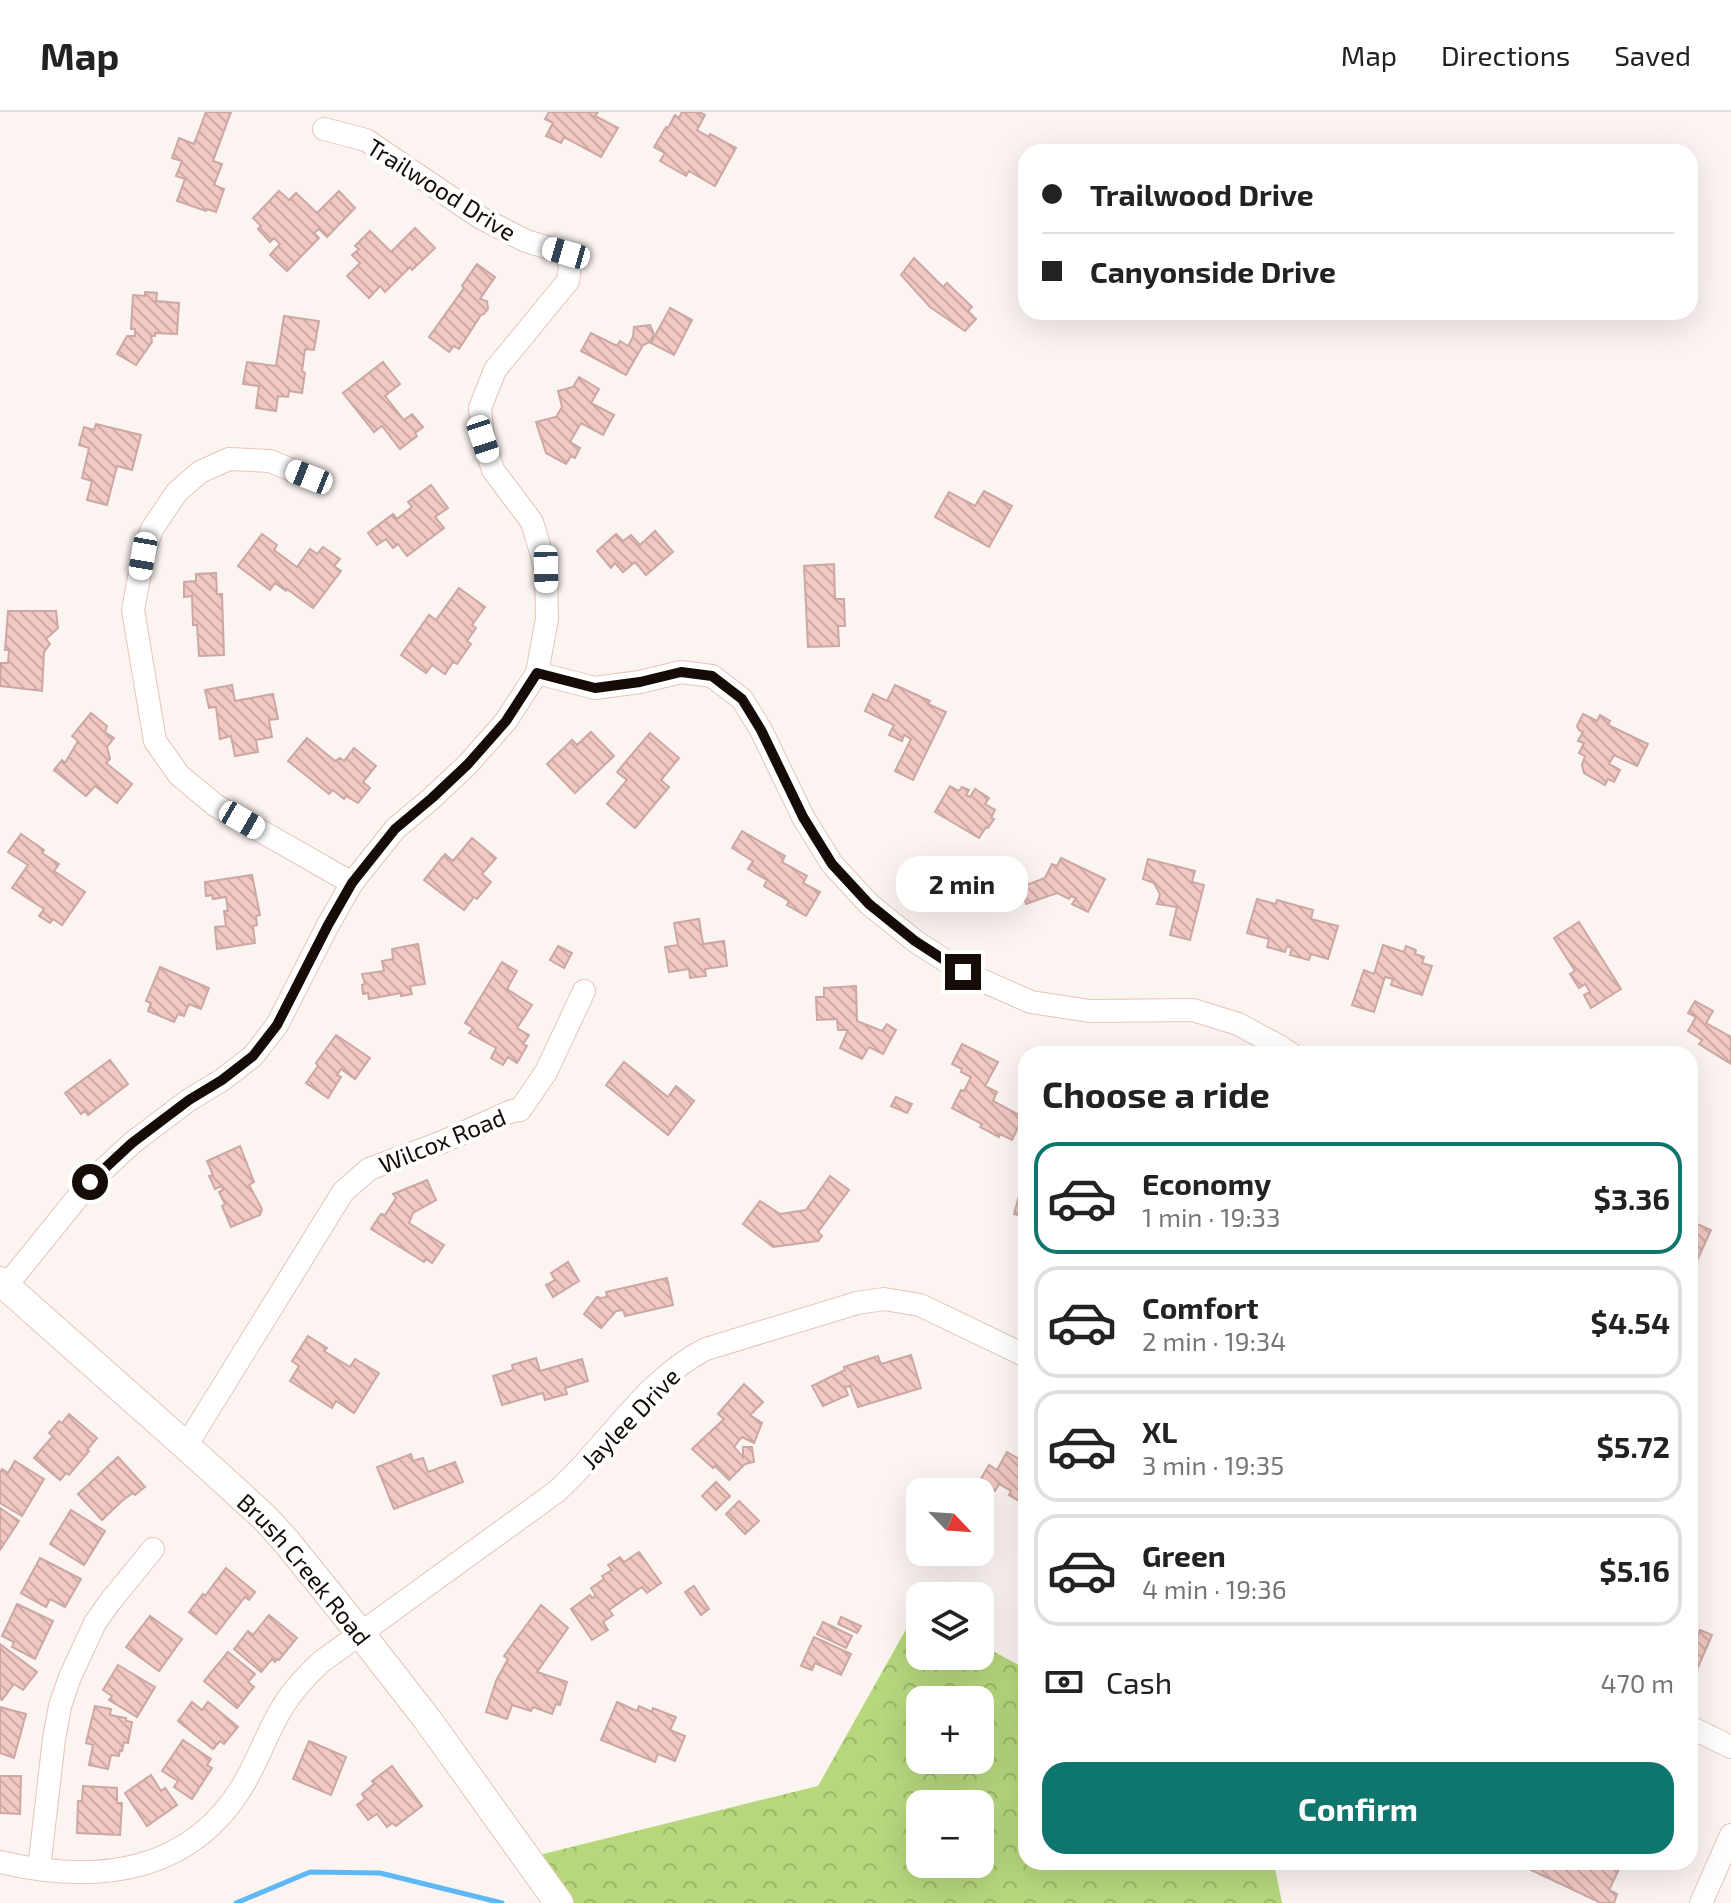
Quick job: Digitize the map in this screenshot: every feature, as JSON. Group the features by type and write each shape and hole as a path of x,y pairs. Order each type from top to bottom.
{"street":[{"name":"Trailwood Drive","path":"3,1284 90,1182 132,1143 253,1056 277,1025 352,883 395,829 468,764 506,721 537,673 547,619 546,569 532,522 493,470 483,439 480,408 495,370 568,281 570,266 566,253 526,241 481,218 366,140 324,129"},
{"path":"309,477 270,461 229,459 200,472 177,492 152,529 143,556 133,610 155,741 179,775 215,805 352,883"},
{"path":"537,673 595,688 681,672 712,676 742,699 761,730 803,817 832,864 869,904 915,941 963,972 1031,1002 1090,1011 1193,1010 1238,1024 1279,1046"},
{"name":"Wilcox Road","path":"186,1446 343,1192 369,1169 520,1110 546,1072 584,991"},
{"name":"Brush Creek Road","path":"3,1284 186,1446 286,1541 476,1785 559,1903"},
{"name":"Jaylee Drive","path":"0,1862 76,1872 127,1868 165,1857 191,1842 232,1802 281,1710 292,1693 321,1662 556,1492 582,1468 661,1379 706,1349 857,1303 884,1299 908,1302 933,1311 1018,1352"},
{"path":"39,1869 54,1739 60,1706 70,1677 109,1603 153,1549"},
{"path":"1698,1731 1731,1747"},
{"path":"1701,1903 1731,1835"}],"green space":[{"path":"906,1629 906,1670 994,1670 994,1652 1018,1665 1018,1870 1275,1870 1282,1903 574,1903 535,1856 818,1786"}],"building":[{"path":"206,112 231,112 213,161 222,164 214,185 224,189 216,212 177,201 185,179 176,176 182,161 172,158 179,138 194,144"},
{"path":"549,112 598,112 595,116 618,128 601,157 564,137 561,143 546,136 553,123 545,119"},
{"path":"682,112 705,115 697,130 736,148 715,186 689,171 686,176 660,161 665,153 654,147 675,115 679,118"},
{"path":"279,191 289,200 296,193 317,213 339,191 355,208 327,237 319,229 314,233 319,238 287,271 270,255 280,244 274,238 270,242 253,218"},
{"path":"415,228 435,248 385,292 380,286 369,298 347,276 360,263 352,255 359,249 355,246 370,231 391,252"},
{"path":"914,258 943,287 947,283 972,307 968,311 976,319 965,331 930,307 901,275"},
{"path":"477,264 495,277 480,299 487,301 488,309 459,349 454,346 449,352 429,337"},
{"path":"145,292 157,293 156,301 179,303 177,334 155,333 151,336 152,342 136,365 117,354 127,336 135,336 135,329 131,329 133,295 145,296"},
{"path":"670,308 692,320 674,355 651,343"},
{"path":"284,316 319,321 314,350 305,349 302,393 289,391 288,397 278,396 276,411 256,408 259,386 243,384 247,362 276,366"},
{"path":"650,325 654,334 650,342 643,345 626,375 581,351 591,333 617,346 620,341 628,346 634,327"},
{"path":"383,362 400,384 385,396 404,420 412,414 423,427 400,449 382,426 374,432 343,393"},
{"path":"579,377 599,389 591,403 614,415 603,435 581,423 570,442 580,448 575,458 571,456 566,464 546,453 536,422 556,417 562,407 558,391 573,387"},
{"path":"96,424 141,435 132,470 117,466 107,505 87,500 92,481 82,478 89,448 79,445 84,427 94,430"},
{"path":"431,485 448,508 435,517 444,528 407,556 398,544 393,548 386,539 377,545 368,533 393,514 397,519 412,507 408,502"},
{"path":"984,491 1012,506 989,547 935,517 949,492 975,506"},
{"path":"655,531 673,552 646,575 635,562 623,572 615,563 611,568 597,551 616,534 623,541 631,535 640,545"},
{"path":"262,534 277,545 274,550 297,567 310,549 317,554 323,547 340,559 334,566 341,571 313,608 275,583 270,590 238,566"},
{"path":"834,564 835,599 844,599 845,626 838,626 839,646 808,647 804,566"},
{"path":"216,573 217,594 222,594 224,655 199,656 192,596 184,597 184,582 196,581 196,574"},
{"path":"459,588 485,607 472,625 476,628 467,641 471,644 457,664 453,662 445,674 432,665 426,673 401,655 429,615 436,620"},
{"path":"8,611 56,611 58,628 46,639 50,644 44,652 42,691 0,686 1,663 8,663 9,650 5,650"},
{"path":"232,685 235,701 273,694 278,719 269,720 272,737 256,740 258,752 235,756 231,736 220,739 216,707 209,708 205,690"},
{"path":"895,685 946,712 913,780 895,771 911,739 904,735 902,741 889,735 894,725 865,711 873,694 887,701"},
{"path":"91,713 107,726 105,732 114,738 107,747 110,759 106,763 132,784 117,803 95,786 86,796 54,770 62,760 65,763 78,741 72,736"},
{"path":"1583,714 1597,721 1600,715 1610,721 1608,725 1648,744 1637,766 1614,755 1609,764 1620,770 1614,782 1608,779 1605,785 1584,773 1582,765 1585,756 1579,753 1584,743 1578,741 1583,732 1577,726"},
{"path":"591,732 614,756 575,793 547,764 572,740 577,745"},
{"path":"650,733 679,758 661,780 669,787 635,828 607,804 627,780 617,772"},
{"path":"307,738 335,761 340,758 344,761 354,748 376,766 363,782 370,788 358,803 346,796 344,799 333,790 329,794 288,761"},
{"path":"950,786 959,791 962,787 969,790 966,795 970,797 975,789 989,798 985,804 995,810 991,818 994,819 979,838 935,812"},
{"path":"742,831 785,856 782,862 807,876 803,883 820,892 806,916 764,886 767,880 748,869 753,861 732,848"},
{"path":"21,834 59,864 54,871 85,892 62,925 53,919 50,923 39,916 44,909 12,888 28,865 8,852"},
{"path":"472,838 496,858 482,874 491,882 464,910 424,880 445,854 453,861"},
{"path":"1061,858 1105,879 1088,912 1072,904 1076,898 1071,896 1069,899 1057,893 1026,904 1021,887 1045,878 1052,864 1057,866"},
{"path":"1148,859 1195,871 1192,882 1204,885 1190,940 1170,935 1177,907 1157,904 1160,894 1154,883 1143,879"},
{"path":"252,875 260,915 256,916 257,925 253,926 255,943 217,949 215,927 226,926 226,897 213,899 212,895 206,896 205,882"},
{"path":"1257,899 1276,904 1277,900 1313,910 1311,919 1338,926 1328,959 1311,954 1309,960 1290,955 1292,948 1287,946 1285,952 1267,947 1269,939 1247,933"},
{"path":"699,919 703,944 724,941 727,966 705,969 706,976 690,978 689,969 669,972 665,947 678,945 674,923"},
{"path":"1579,922 1621,989 1591,1008 1584,995 1590,992 1585,984 1579,988 1570,974 1575,971 1554,938"},
{"path":"418,944 425,984 410,986 412,994 401,996 401,993 369,999 368,993 363,994 362,985 365,984 362,974 384,971 382,961 393,959 392,949"},
{"path":"1383,945 1404,952 1406,946 1416,950 1415,954 1424,957 1422,963 1432,966 1422,995 1391,985 1393,979 1385,977 1374,1012 1352,1005 1364,970 1374,974"},
{"path":"558,946 572,953 564,968 550,960"},
{"path":"502,962 517,971 507,989 532,1005 517,1028 529,1035 523,1044 527,1046 517,1063 508,1057 503,1065 491,1058 496,1048 469,1033 473,1028 465,1023"},
{"path":"160,967 209,988 201,1009 189,1004 184,1016 178,1014 174,1022 148,1011 151,1003 146,1001"},
{"path":"856,986 857,1021 882,1031 887,1024 896,1030 883,1054 869,1047 862,1059 840,1048 848,1030 838,1030 837,1019 817,1020 816,997 824,997 824,988"},
{"path":"1695,1001 1713,1011 1706,1023 1731,1037 1731,1064 1699,1044 1702,1040 1688,1031 1696,1017 1688,1013"},
{"path":"336,1035 370,1058 355,1079 341,1069 337,1075 341,1077 328,1098 306,1083"},
{"path":"962,1044 998,1062 985,1086 997,1092 993,1101 1018,1114 1018,1127 1012,1140 980,1127 982,1124 952,1108 971,1077 952,1064"},
{"path":"110,1060 128,1084 88,1115 85,1111 81,1114 65,1093"},
{"path":"624,1062 668,1097 676,1086 694,1101 668,1135 606,1085"},
{"path":"896,1097 912,1104 907,1113 891,1106"},
{"path":"240,1146 254,1182 249,1185 262,1209 260,1215 231,1227 222,1206 225,1204 219,1192 223,1190 222,1186 215,1189 207,1161"},
{"path":"830,1176 849,1190 818,1232 822,1236 818,1241 773,1247 743,1224 760,1201 780,1214 806,1210"},
{"path":"427,1180 436,1200 413,1213 409,1223 444,1245 432,1263 426,1259 424,1262 371,1229 396,1198 393,1194"},
{"path":"1698,1224 1711,1230 1698,1258"},
{"path":"568,1262 579,1281 553,1297 546,1285 555,1280 551,1273"},
{"path":"667,1278 673,1305 625,1316 623,1310 616,1311 601,1328 584,1314 597,1297 607,1297 606,1292"},
{"path":"308,1336 327,1348 324,1351 350,1367 355,1359 379,1373 354,1413 336,1401 332,1408 290,1381 299,1366 292,1361"},
{"path":"911,1355 921,1388 858,1407 850,1386 845,1387 848,1395 823,1406 812,1386 845,1370 844,1367 878,1356 881,1364"},
{"path":"536,1358 540,1371 582,1359 588,1381 565,1388 567,1394 545,1400 543,1393 502,1405 493,1376 513,1370 512,1365"},
{"path":"744,1384 763,1402 750,1415 762,1423 754,1443 742,1437 734,1447 743,1457 743,1447 752,1447 754,1462 745,1464 729,1480 692,1449 724,1419 718,1414"},
{"path":"69,1414 97,1438 69,1475 66,1473 60,1480 34,1458 53,1436 49,1433"},
{"path":"1007,1452 1018,1458 1018,1500 1009,1495 1011,1491 999,1484 994,1490 994,1478 981,1478 989,1465 997,1470"},
{"path":"411,1454 413,1461 423,1458 428,1472 455,1462 463,1482 394,1509 377,1467"},
{"path":"118,1457 145,1487 123,1500 102,1520 78,1494"},
{"path":"15,1461 44,1479 22,1516 0,1503 0,1473 2,1469 8,1473"},
{"path":"716,1482 730,1496 716,1510 702,1496"},
{"path":"739,1501 759,1521 745,1534 726,1514"},
{"path":"0,1508 19,1521 0,1550"},
{"path":"71,1510 105,1531 84,1565 50,1544"},
{"path":"639,1552 661,1583 647,1593 642,1587 609,1610 613,1615 603,1622 608,1630 592,1640 571,1609 590,1595 592,1598 596,1596 591,1588 612,1570 608,1565 620,1557 624,1562"},
{"path":"40,1558 81,1579 65,1607 50,1599 46,1607 21,1593"},
{"path":"226,1568 255,1592 249,1600 245,1597 216,1634 189,1612"},
{"path":"694,1586 709,1609 701,1615 685,1592"},
{"path":"17,1604 53,1621 35,1659 12,1647 14,1642 2,1636"},
{"path":"541,1605 568,1628 537,1672 567,1682 560,1705 556,1704 552,1714 533,1707 531,1711 512,1705 507,1719 486,1712 496,1681 508,1659 504,1656"},
{"path":"269,1615 297,1638 279,1660 275,1662 272,1659 261,1672 234,1649 248,1631 253,1635"},
{"path":"150,1616 182,1639 159,1671 126,1647"},
{"path":"841,1617 861,1626 857,1633 838,1624"},
{"path":"823,1622 852,1636 846,1648 817,1634"},
{"path":"1700,1630 1712,1635 1698,1667"},
{"path":"814,1637 851,1654 841,1675 815,1663 812,1670 801,1666"},
{"path":"0,1644 37,1672 23,1690 14,1684 2,1700 0,1699"},
{"path":"228,1652 255,1674 248,1682 254,1687 237,1708 204,1681"},
{"path":"118,1665 155,1687 137,1717 109,1700 112,1696 103,1690"},
{"path":"192,1702 202,1710 208,1702 238,1727 224,1744 220,1741 213,1749 178,1721"},
{"path":"617,1702 637,1711 639,1706 652,1712 653,1708 676,1717 670,1730 685,1736 675,1761 658,1754 655,1762 601,1740"},
{"path":"95,1706 111,1709 110,1715 132,1722 128,1743 124,1742 119,1756 111,1755 108,1769 89,1765 93,1745 86,1743"},
{"path":"0,1707 26,1714 14,1758 0,1753"},
{"path":"183,1740 211,1759 207,1765 212,1768 192,1799 174,1787 178,1781 162,1771"},
{"path":"309,1741 346,1757 331,1795 293,1779"},
{"path":"392,1766 422,1806 396,1826 392,1823 387,1827 377,1814 368,1820 357,1805 365,1799 362,1794 374,1784 372,1781"},
{"path":"151,1775 161,1791 165,1788 177,1805 147,1826 125,1793"},
{"path":"0,1776 21,1776 20,1814 0,1813"},
{"path":"83,1786 117,1788 117,1803 122,1803 120,1835 77,1833 78,1801 82,1801"},
{"path":"1531,1870 1619,1870 1609,1890 1617,1894 1614,1903 1601,1903"}],"waterway":[{"path":"236,1903 310,1872 380,1873 502,1903"}],"route":[{"path":"90,1182 132,1143 253,1056 277,1025 352,883 395,829 468,764 506,721 537,673 595,688 681,672 712,676 742,699 761,730 803,817 832,864 869,904 915,941 963,972"}]}
